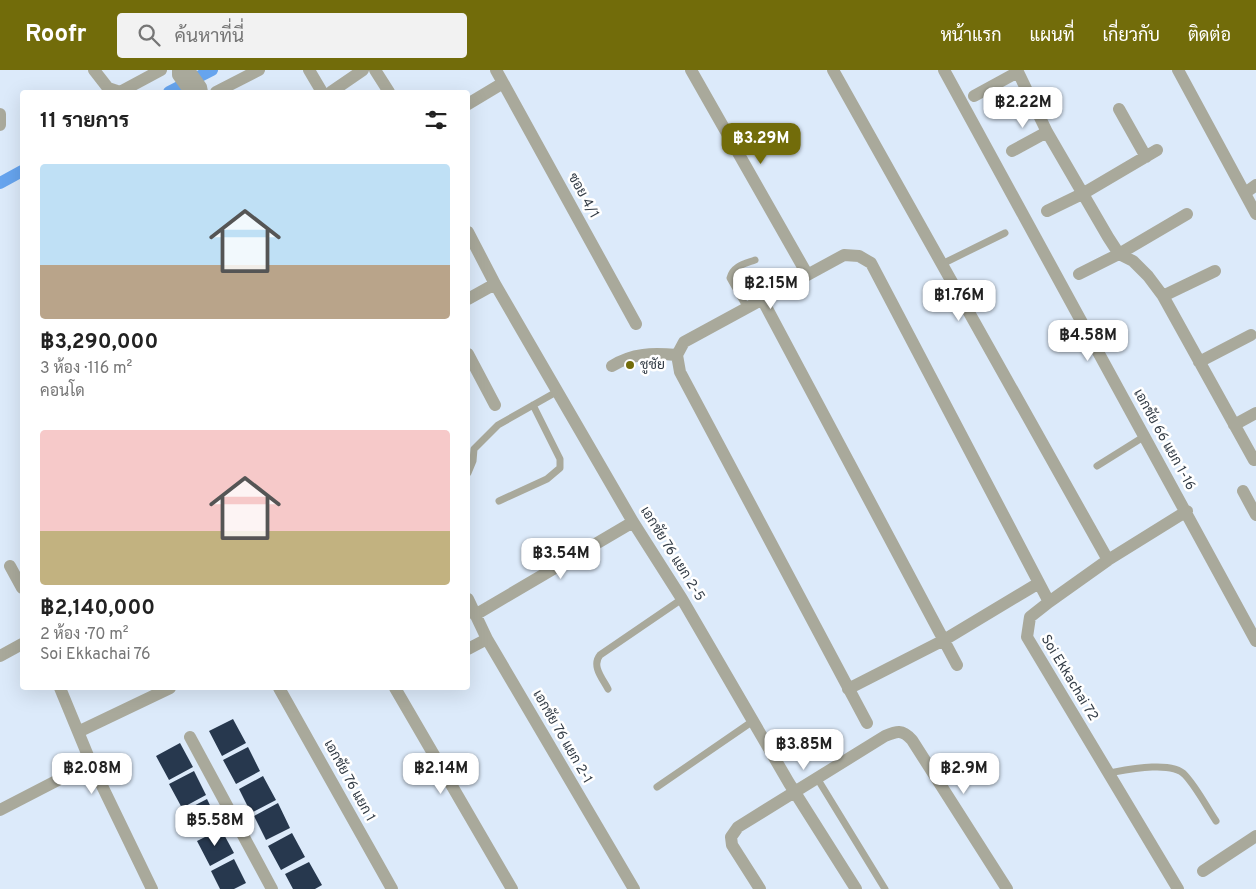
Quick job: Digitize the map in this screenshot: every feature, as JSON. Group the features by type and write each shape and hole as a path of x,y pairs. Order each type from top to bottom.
{"street":[{"path":"94,70 108,88 114,90"},
{"path":"124,90 161,70"},
{"path":"220,90 258,70"},
{"path":"309,70 321,90"},
{"path":"334,90 363,70"},
{"path":"375,70 388,90"},
{"name":"ซอย 4/1","path":"496,70 636,324"},
{"path":"691,70 808,274"},
{"path":"833,70 1108,560"},
{"name":"เอกชัย 66 แยก 1-16","path":"944,70 1256,641"},
{"path":"1178,70 1256,214"},
{"path":"974,96 1017,71 1048,132 1119,254 1133,261 1148,276 1163,296 1254,460"},
{"path":"182,72 197,90"},
{"path":"470,103 503,83"},
{"path":"1046,211 1084,193 1152,154 1119,109"},
{"path":"0,114 0,125"},
{"path":"1012,151 1048,132"},
{"path":"1245,193 1256,185"},
{"path":"1079,274 1119,254 1187,214"},
{"name":"เอกชัย 76 แยก 2-5","path":"470,236 495,284 559,391 633,522 682,599 795,792 856,889"},
{"path":"867,723 680,372 677,355 684,342 844,254 859,256 871,263 1049,602"},
{"path":"1163,296 1215,271"},
{"path":"470,299 495,284"},
{"path":"762,299 957,665"},
{"path":"1199,362 1250,336"},
{"path":"612,366 626,357 641,354 677,355"},
{"path":"470,358 495,405"},
{"path":"1234,425 1256,413"},
{"path":"1243,491 1256,515"},
{"name":"Soi Ekkachai 72","path":"1178,889 1027,637 1030,618 1049,602 1108,560 1186,512"},
{"path":"475,614 633,522"},
{"path":"10,566 20,584"},
{"path":"848,689 944,640 1039,583"},
{"name":"เอกชัย 76 แยก 2-1","path":"470,603 487,639 634,889"},
{"path":"470,648 487,639"},
{"path":"0,656 20,645"},
{"path":"61,690 80,731 91,763 152,889"},
{"path":"80,731 166,690"},
{"name":"เอกชัย 76 แยก 1","path":"280,690 392,889"},
{"path":"396,690 512,889"},
{"path":"760,889 732,845 731,837 738,827 884,736 898,730 905,732 912,740 1007,889"},
{"path":"190,737 272,889"},
{"path":"0,810 91,763"},
{"path":"1203,871 1256,836"}],"lane":[{"path":"942,264 1005,233"},
{"path":"747,308 730,278 732,272 739,265 755,260"},
{"path":"470,468 473,461 474,449 498,425 559,391"},
{"path":"499,500 547,479 560,468 560,459 533,406"},
{"path":"1097,466 1144,436"},
{"path":"608,689 596,665 596,660 600,655 682,599"},
{"path":"657,787 753,721"},
{"path":"1108,773 1143,768 1170,768 1184,773 1216,821"},
{"path":"817,778 885,889"}],"building":[{"path":"233,719 246,743 222,756 209,731"},
{"path":"180,743 193,767 169,780 156,756"},
{"path":"248,747 260,771 236,784 223,760"},
{"path":"194,771 206,795 182,808 169,784"},
{"path":"263,776 276,800 251,813 239,789"},
{"path":"207,799 219,824 195,836 182,812"},
{"path":"278,803 290,828 266,840 254,816"},
{"path":"221,829 234,853 210,866 197,841"},
{"path":"292,833 305,857 281,870 268,846"},
{"path":"234,859 246,883 234,889 220,889 211,871"},
{"path":"309,862 322,885 315,889 293,889 285,874"}],"waterway":[{"path":"173,90 212,70"},
{"path":"0,183 20,172"}],"place":[{"name":"ชูชัย","path":"630,365"}]}
